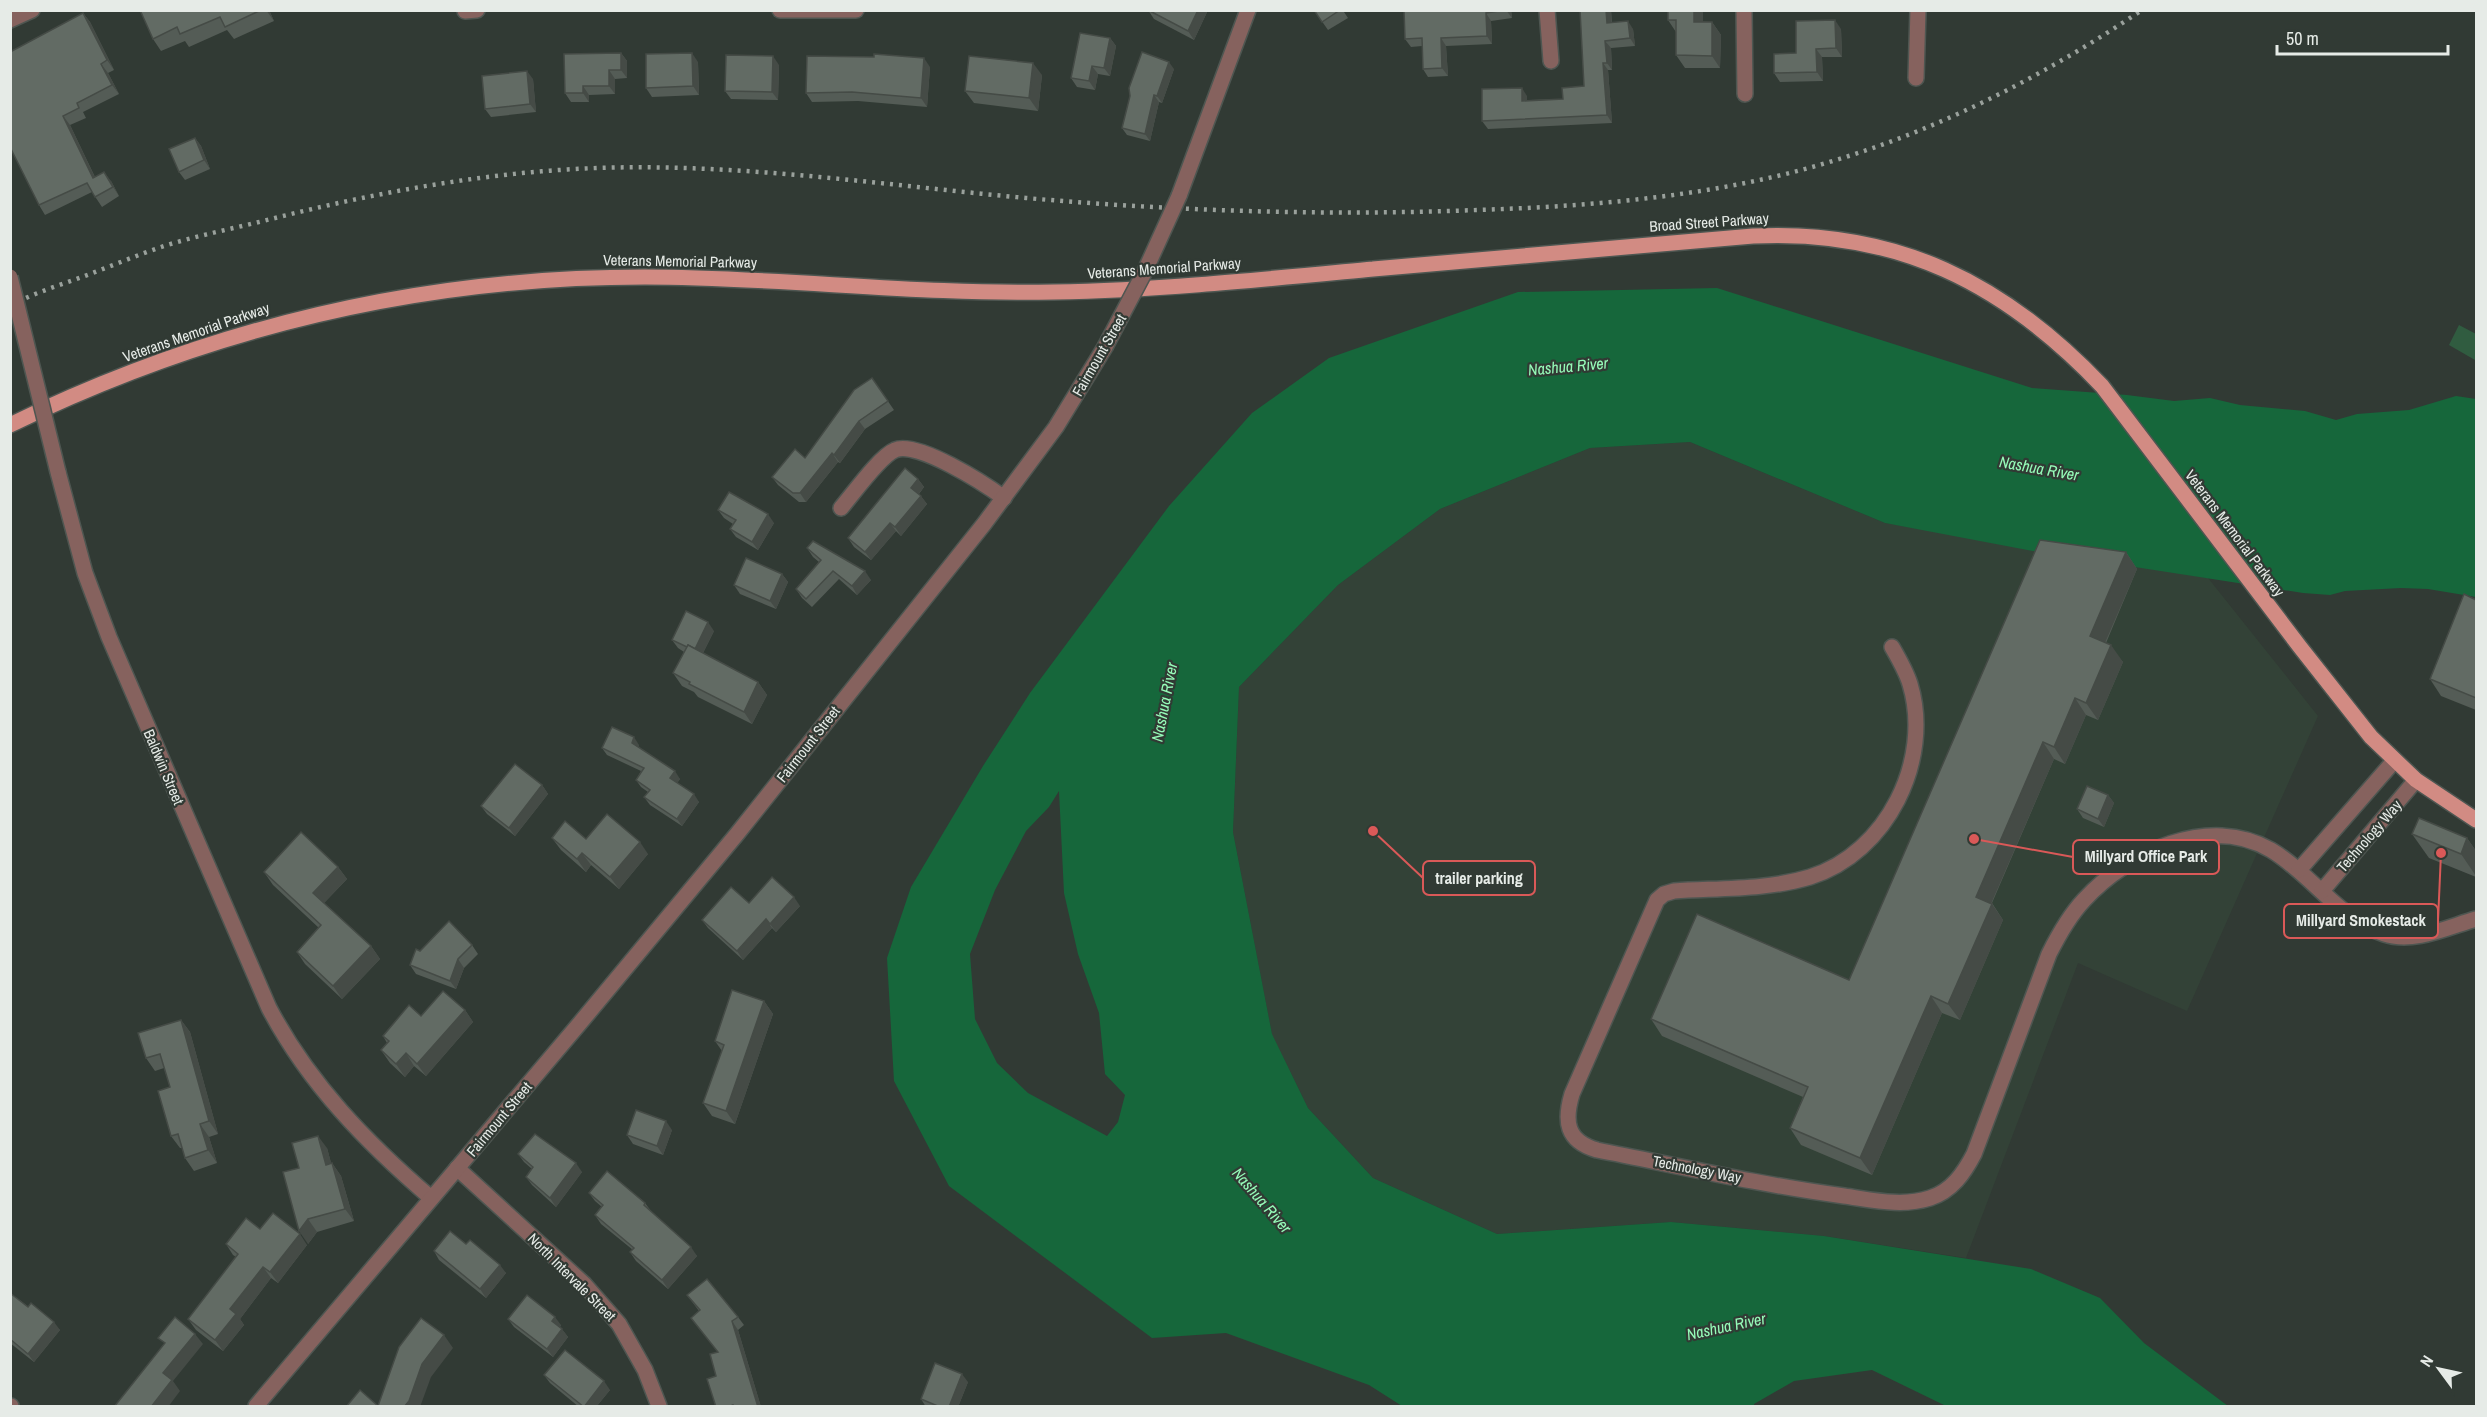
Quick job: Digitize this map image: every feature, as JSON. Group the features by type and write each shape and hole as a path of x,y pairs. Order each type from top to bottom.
{"main road":[{"name":"Broad Street Parkway","path":"1370,269 1754,236 1815,235 1875,245 1937,266 1994,296 2032,322"},
{"name":"Veterans Memorial Parkway","path":"10,425 115,378 248,331 379,300 492,283 546,279 650,277 952,292 1041,292 1153,288 1370,269"},
{"name":"Veterans Memorial Parkway","path":"2032,322 2065,349 2102,386 2363,728 2405,771 2476,820"}],"street":[{"path":"10,20 32,10"},
{"path":"780,10 855,10"},
{"name":"Fairmount Street","path":"256,1407 737,834 1004,498 1060,420 1105,347 1144,273 1188,176 1248,10"},
{"path":"1547,10 1551,61"},
{"path":"1744,10 1745,94"},
{"path":"1916,78 1918,10"},
{"name":"Baldwin Street","path":"10,277 85,573 109,637 269,1008 295,1053 343,1115 382,1155 431,1198"},
{"path":"840,508 884,458 902,448 916,449 982,482 1004,498"},
{"name":"Technology Way","path":"1892,647 1910,684 1916,729 1910,769 1901,794 1890,814 1878,831 1865,843 1840,862 1818,874 1794,881 1763,885 1674,891 1664,894 1657,900 1572,1094 1568,1108 1569,1126 1574,1136 1583,1145 1597,1150 1821,1193 1895,1202 1916,1202 1934,1197 1957,1180 1967,1167 2054,944 2070,916 2098,886 2130,862 2180,842 2217,836 2240,838 2260,844 2299,870 2364,924 2393,936 2416,936 2476,919"},
{"name":"Technology Way","path":"2299,870 2405,771"},
{"name":"Technology Way","path":"2322,891 2405,771"},
{"name":"North Intervale Street","path":"457,1168 584,1284 619,1324 645,1370 659,1407"}],"shaded area":[{"path":"2459,325 2476,334 2475,360 2449,345"},
{"path":"1690,442 1885,523 2208,578 2318,716 2187,1011 2078,963 1966,1258 1824,1236 1671,1222 1497,1234 1373,1178 1308,1108 1272,1035 1233,832 1239,687 1338,585 1440,509 1590,448"}],"water":[{"name":"Nashua River","path":"1717,288 2032,388 2174,401 2210,398 2240,405 2305,411 2336,420 2357,414 2409,410 2456,396 2476,399 2476,597 2428,589 2401,588 2345,591 2330,595 2303,593 2038,552 1885,523 1690,442 1590,448 1440,509 1338,585 1239,687 1233,832 1272,1034 1308,1108 1373,1178 1497,1234 1671,1222 1824,1236 2031,1269 2100,1298 2144,1343 2228,1406 1946,1406 1872,1370 1794,1381 1754,1406 1402,1406 1369,1385 1226,1333 1152,1338 949,1186 894,1081 887,958 911,887 983,766 1030,693 1169,506 1252,413 1329,358 1518,292","holes":["1059,791 1064,893 1078,954 1099,1013 1105,1074 1125,1095 1118,1122 1107,1136 1028,1093 997,1063 975,1019 970,954 995,890 1026,831 1049,807"]}],"building":[{"path":"140,10 261,10 225,27 220,17 180,34 177,27 153,39"},
{"path":"1148,10 1198,10 1188,31"},
{"path":"1314,10 1340,10 1322,22"},
{"path":"1404,10 1505,10 1486,13 1487,36 1441,38 1442,68 1423,69 1422,38 1405,39"},
{"path":"1580,10 1606,10 1607,23 1628,21 1630,38 1605,41 1607,63 1603,63 1607,115 1482,121 1482,89 1522,88 1522,101 1563,99 1562,88 1584,86"},
{"path":"1668,10 1694,10 1694,22 1712,22 1712,56 1676,55 1676,20 1668,20"},
{"path":"83,13 107,60 101,64 112,85 77,103 79,108 63,116 93,178 104,172 113,187 95,197 87,183 39,205 10,147 10,52"},
{"path":"1835,20 1836,48 1816,49 1817,72 1774,73 1774,54 1796,53 1796,21"},
{"path":"1080,33 1110,38 1104,68 1092,66 1089,81 1071,78"},
{"path":"1142,52 1169,62 1157,96 1154,95 1145,134 1122,128 1130,96 1129,88"},
{"path":"621,53 621,70 609,70 609,86 583,86 583,93 565,93 564,54"},
{"path":"692,53 693,86 646,88 646,54"},
{"path":"874,54 924,58 921,98 852,92 806,93 807,56 874,57"},
{"path":"726,55 773,56 772,92 725,91"},
{"path":"969,56 1033,63 1029,98 965,91"},
{"path":"527,71 530,104 485,109 482,76"},
{"path":"195,138 204,160 179,172 169,149"},
{"path":"872,378 888,401 859,421 834,455 832,453 800,493 793,493 772,477 795,449 805,458 854,390"},
{"path":"905,468 918,479 911,488 921,496 895,527 890,523 865,552 848,538"},
{"path":"729,492 768,514 752,542 730,529 736,520 718,510"},
{"path":"2040,540 2126,552 2090,636 2111,645 2086,703 2075,698 2054,747 2043,742 1976,897 1992,904 1948,1004 1931,996 1860,1158 1790,1128 1808,1087 1651,1019 1697,914 1849,980"},
{"path":"813,541 865,571 852,586 833,571 806,599 796,589 821,560 807,548"},
{"path":"746,558 782,574 770,601 734,585"},
{"path":"2464,594 2476,600 2476,698 2430,679"},
{"path":"686,611 708,622 695,649 672,640"},
{"path":"688,645 758,682 744,712 689,684 690,682 673,673"},
{"path":"612,727 634,737 632,743 675,771 670,778 694,794 677,819 644,797 650,790 636,780 644,768 602,748"},
{"path":"515,764 542,785 509,828 481,806"},
{"path":"2087,786 2108,795 2098,819 2077,809"},
{"path":"607,814 640,842 610,877 582,853 577,859 552,838 565,821 586,839"},
{"path":"2419,818 2467,838 2461,854 2412,834"},
{"path":"301,832 338,867 313,893 371,946 333,986 297,952 321,925 264,872"},
{"path":"772,877 794,897 770,924 766,919 737,951 702,920 731,887 749,903"},
{"path":"449,921 472,945 458,959 450,981 410,965 416,949 420,951"},
{"path":"732,990 764,1001 726,1111 703,1103 724,1045 715,1041"},
{"path":"443,991 465,1010 417,1064 406,1053 396,1064 381,1050 389,1041 383,1036 409,1005 421,1016"},
{"path":"181,1020 209,1121 200,1124 208,1150 185,1158 178,1134 171,1136 158,1091 170,1087 160,1054 146,1058 138,1033"},
{"path":"636,1110 666,1121 657,1146 627,1135"},
{"path":"535,1134 576,1163 550,1198 526,1177 533,1167 518,1154"},
{"path":"318,1136 326,1165 332,1163 345,1209 308,1219 299,1231 283,1172 299,1168 292,1143"},
{"path":"607,1171 691,1247 662,1280 630,1252 634,1248 595,1215 603,1205 589,1193"},
{"path":"273,1213 300,1234 270,1272 263,1267 230,1309 236,1314 215,1340 188,1319 238,1254 226,1244 246,1218 260,1229"},
{"path":"450,1231 466,1244 470,1240 500,1265 480,1289 434,1251"},
{"path":"707,1279 738,1317 732,1321 758,1407 734,1407 733,1405 716,1407 707,1379 716,1376 710,1354 718,1352 691,1318 700,1310 687,1295"},
{"path":"10,1293 28,1307 31,1303 54,1322 28,1354 10,1339"},
{"path":"527,1295 555,1317 552,1321 562,1329 547,1349 508,1319"},
{"path":"175,1317 195,1334 163,1373 172,1380 151,1407 114,1407 165,1343 158,1338"},
{"path":"421,1318 444,1335 422,1364 409,1401 404,1407 346,1407 360,1390 378,1406 399,1347"},
{"path":"565,1350 604,1381 584,1407 544,1375"},
{"path":"935,1363 962,1374 949,1407 940,1407 921,1399"}],"railway":[{"path":"10,306 37,293 144,253 204,235 392,192 474,179 556,170 651,167 758,172 1026,198 1251,211 1477,210 1567,206 1703,191 1836,160 1916,132 2032,77 2142,10"}],"place":[{"name":"trailer parking","path":"1373,831"},
{"name":"Millyard Office Park","path":"1974,839"},
{"name":"Millyard Smokestack","path":"2441,853"}]}
